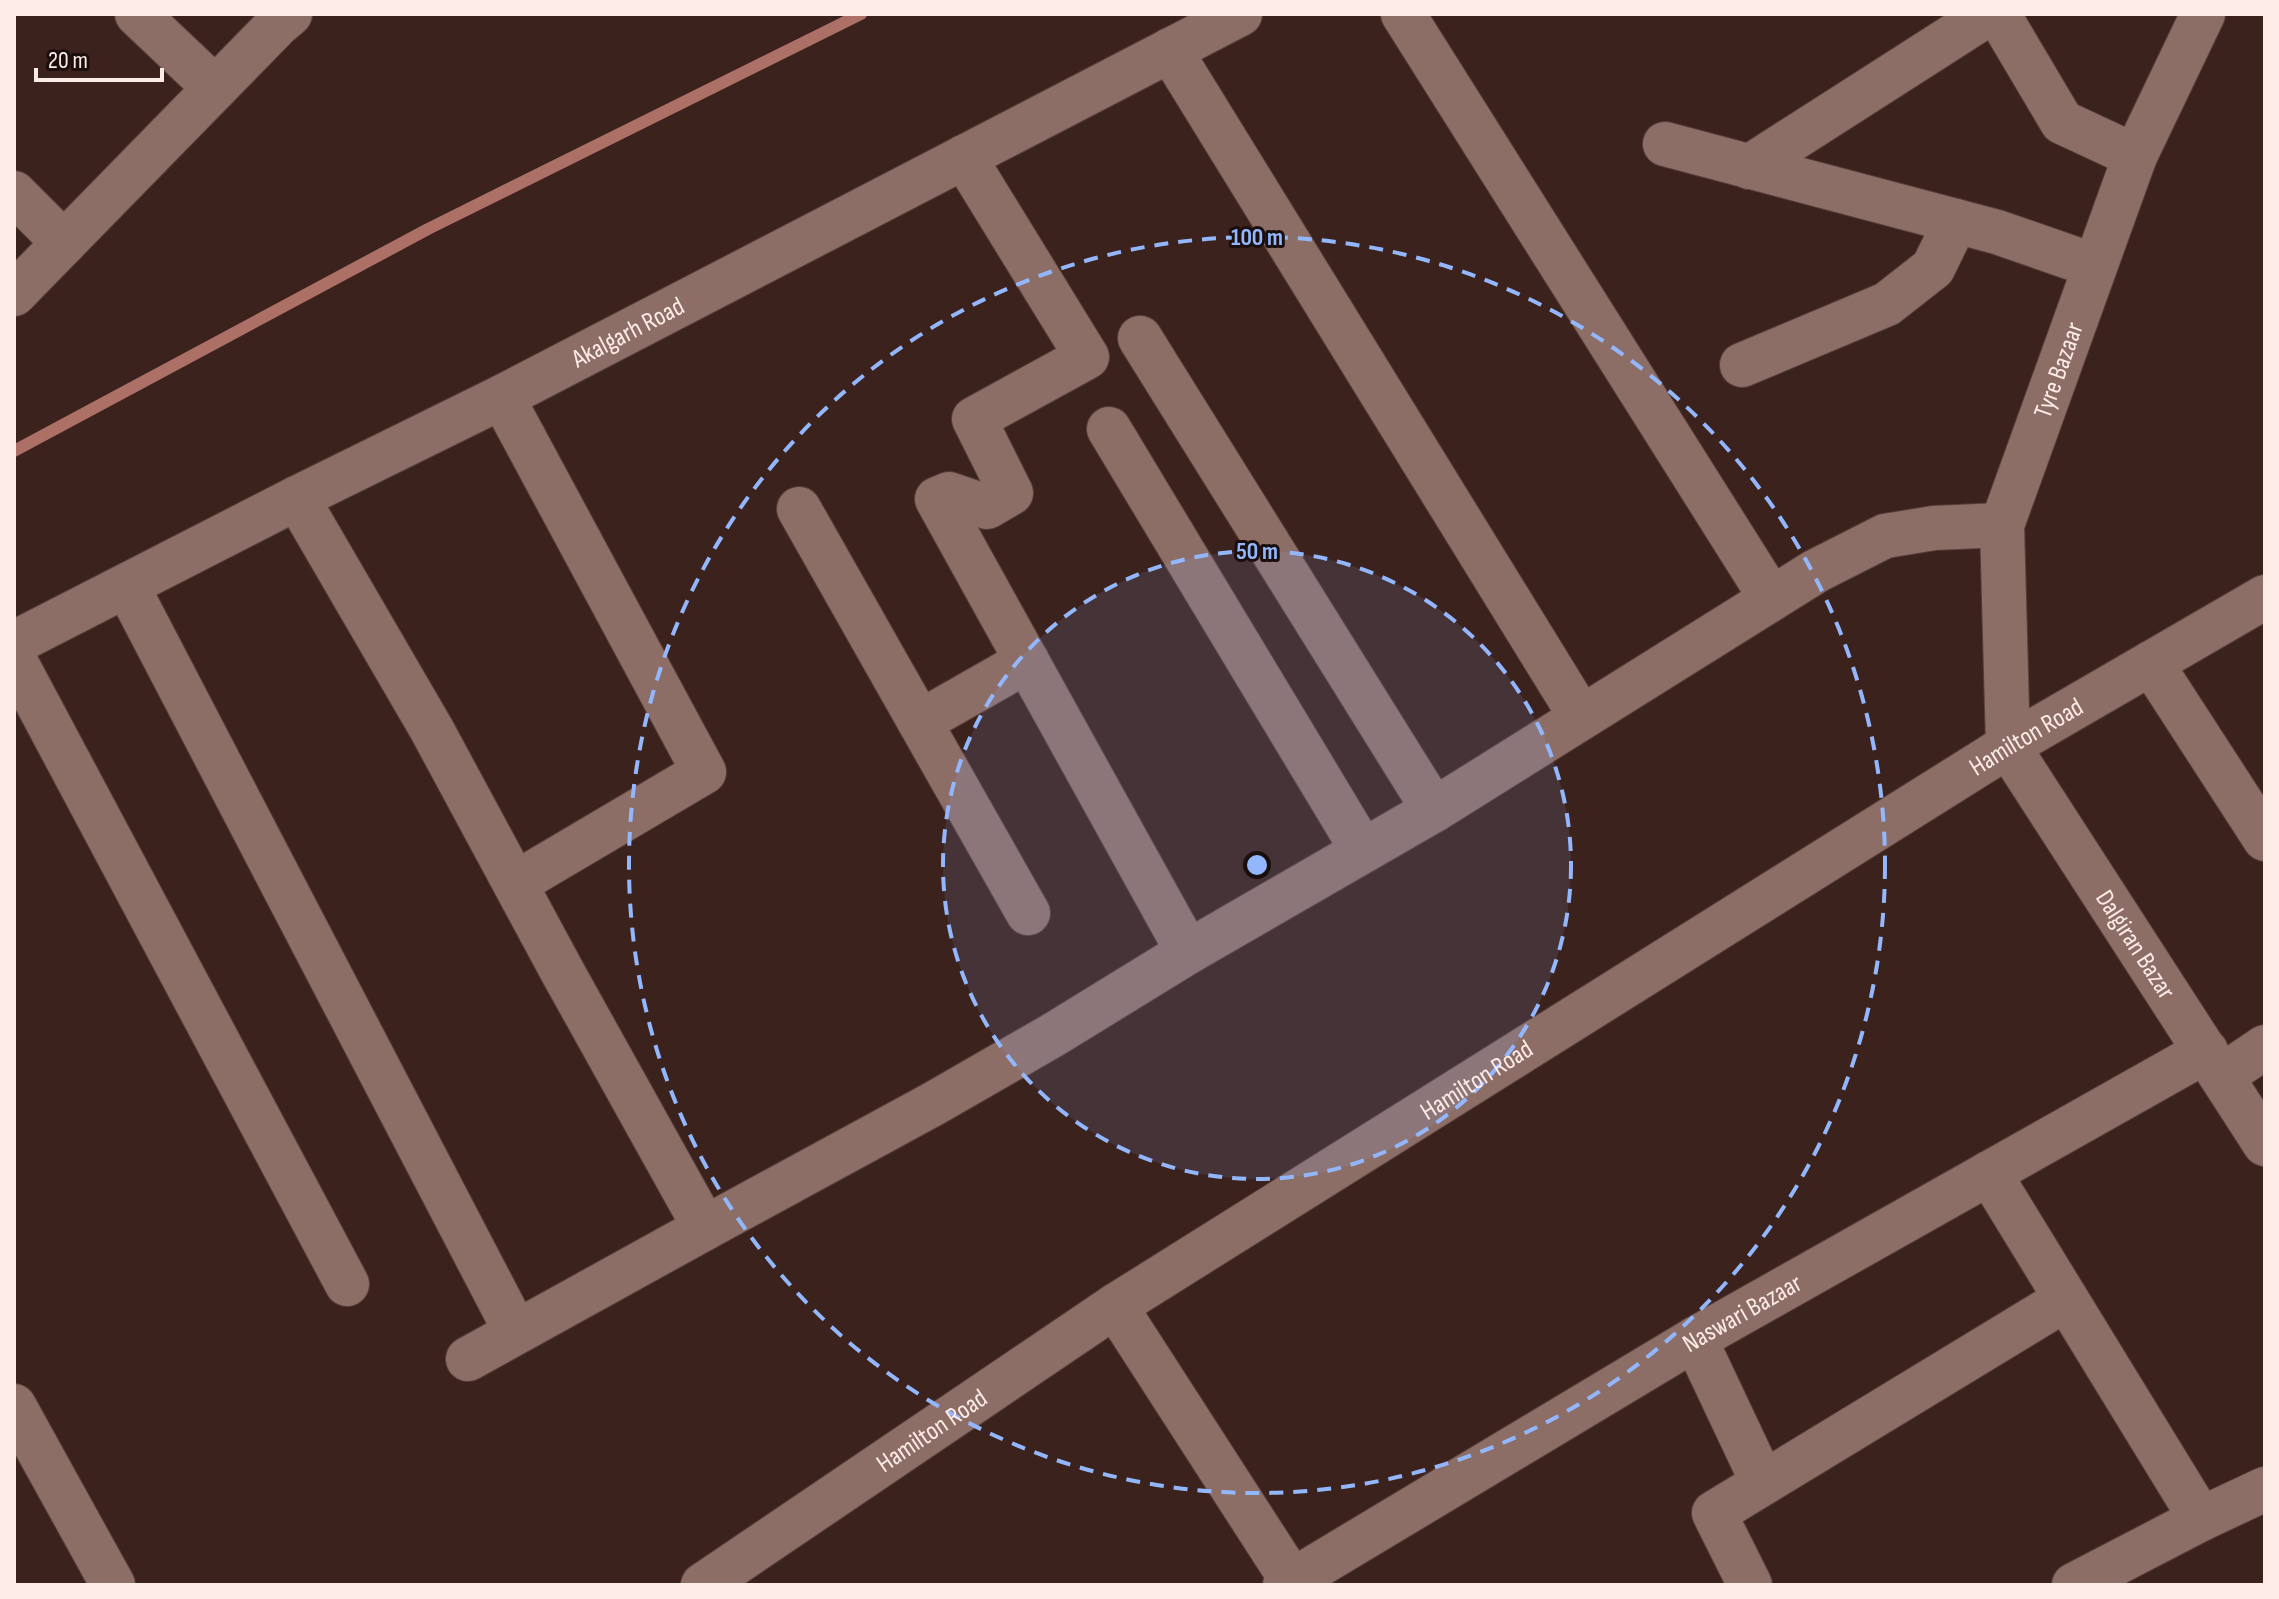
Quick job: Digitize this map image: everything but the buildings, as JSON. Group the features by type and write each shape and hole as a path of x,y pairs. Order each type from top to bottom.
{"street":[{"path":"137,14 215,88"},
{"path":"14,294 290,14"},
{"name":"Akalgarh Road","path":"14,643 502,397 1240,14"},
{"path":"1403,14 1771,598"},
{"path":"1749,167 1988,14"},
{"path":"1998,14 2062,122 2135,156"},
{"name":"Tyre Bazaar","path":"2008,746 2002,525 2135,156 2203,14"},
{"path":"1170,50 1581,717"},
{"path":"1665,144 1997,232 2095,266"},
{"path":"964,157 1087,357 974,419 1011,493 987,507 949,494 937,499 1188,952"},
{"path":"14,193 64,243"},
{"path":"1742,365 1887,304 1933,268 1956,221"},
{"path":"1140,338 1434,810"},
{"path":"502,397 704,772 516,883"},
{"path":"1109,429 1363,851"},
{"path":"297,498 432,730 705,1228"},
{"path":"799,509 1028,913"},
{"path":"468,1359 1053,1035 1188,952 1434,810 1816,571 1885,536 1934,528 2002,525"},
{"path":"127,586 516,1332"},
{"name":"Hamilton Road","path":"703,1585 1115,1306 2008,746 2265,597"},
{"path":"14,659 347,1284"},
{"path":"920,722 1027,661"},
{"path":"2151,663 2265,839"},
{"name":"Dalgiran Bazar","path":"2008,746 2265,1144"},
{"name":"Naswari Bazaar","path":"1291,1583 1695,1339 1989,1173 2214,1063 2265,1047"},
{"path":"1989,1173 2201,1519"},
{"path":"1750,1585 1714,1513 2066,1299"},
{"path":"1115,1306 1291,1583"},
{"path":"1695,1339 1763,1483"},
{"path":"14,1406 113,1585"},
{"path":"2074,1585 2265,1489"}],"waterway":[{"path":"14,451 428,229 861,14"}]}
